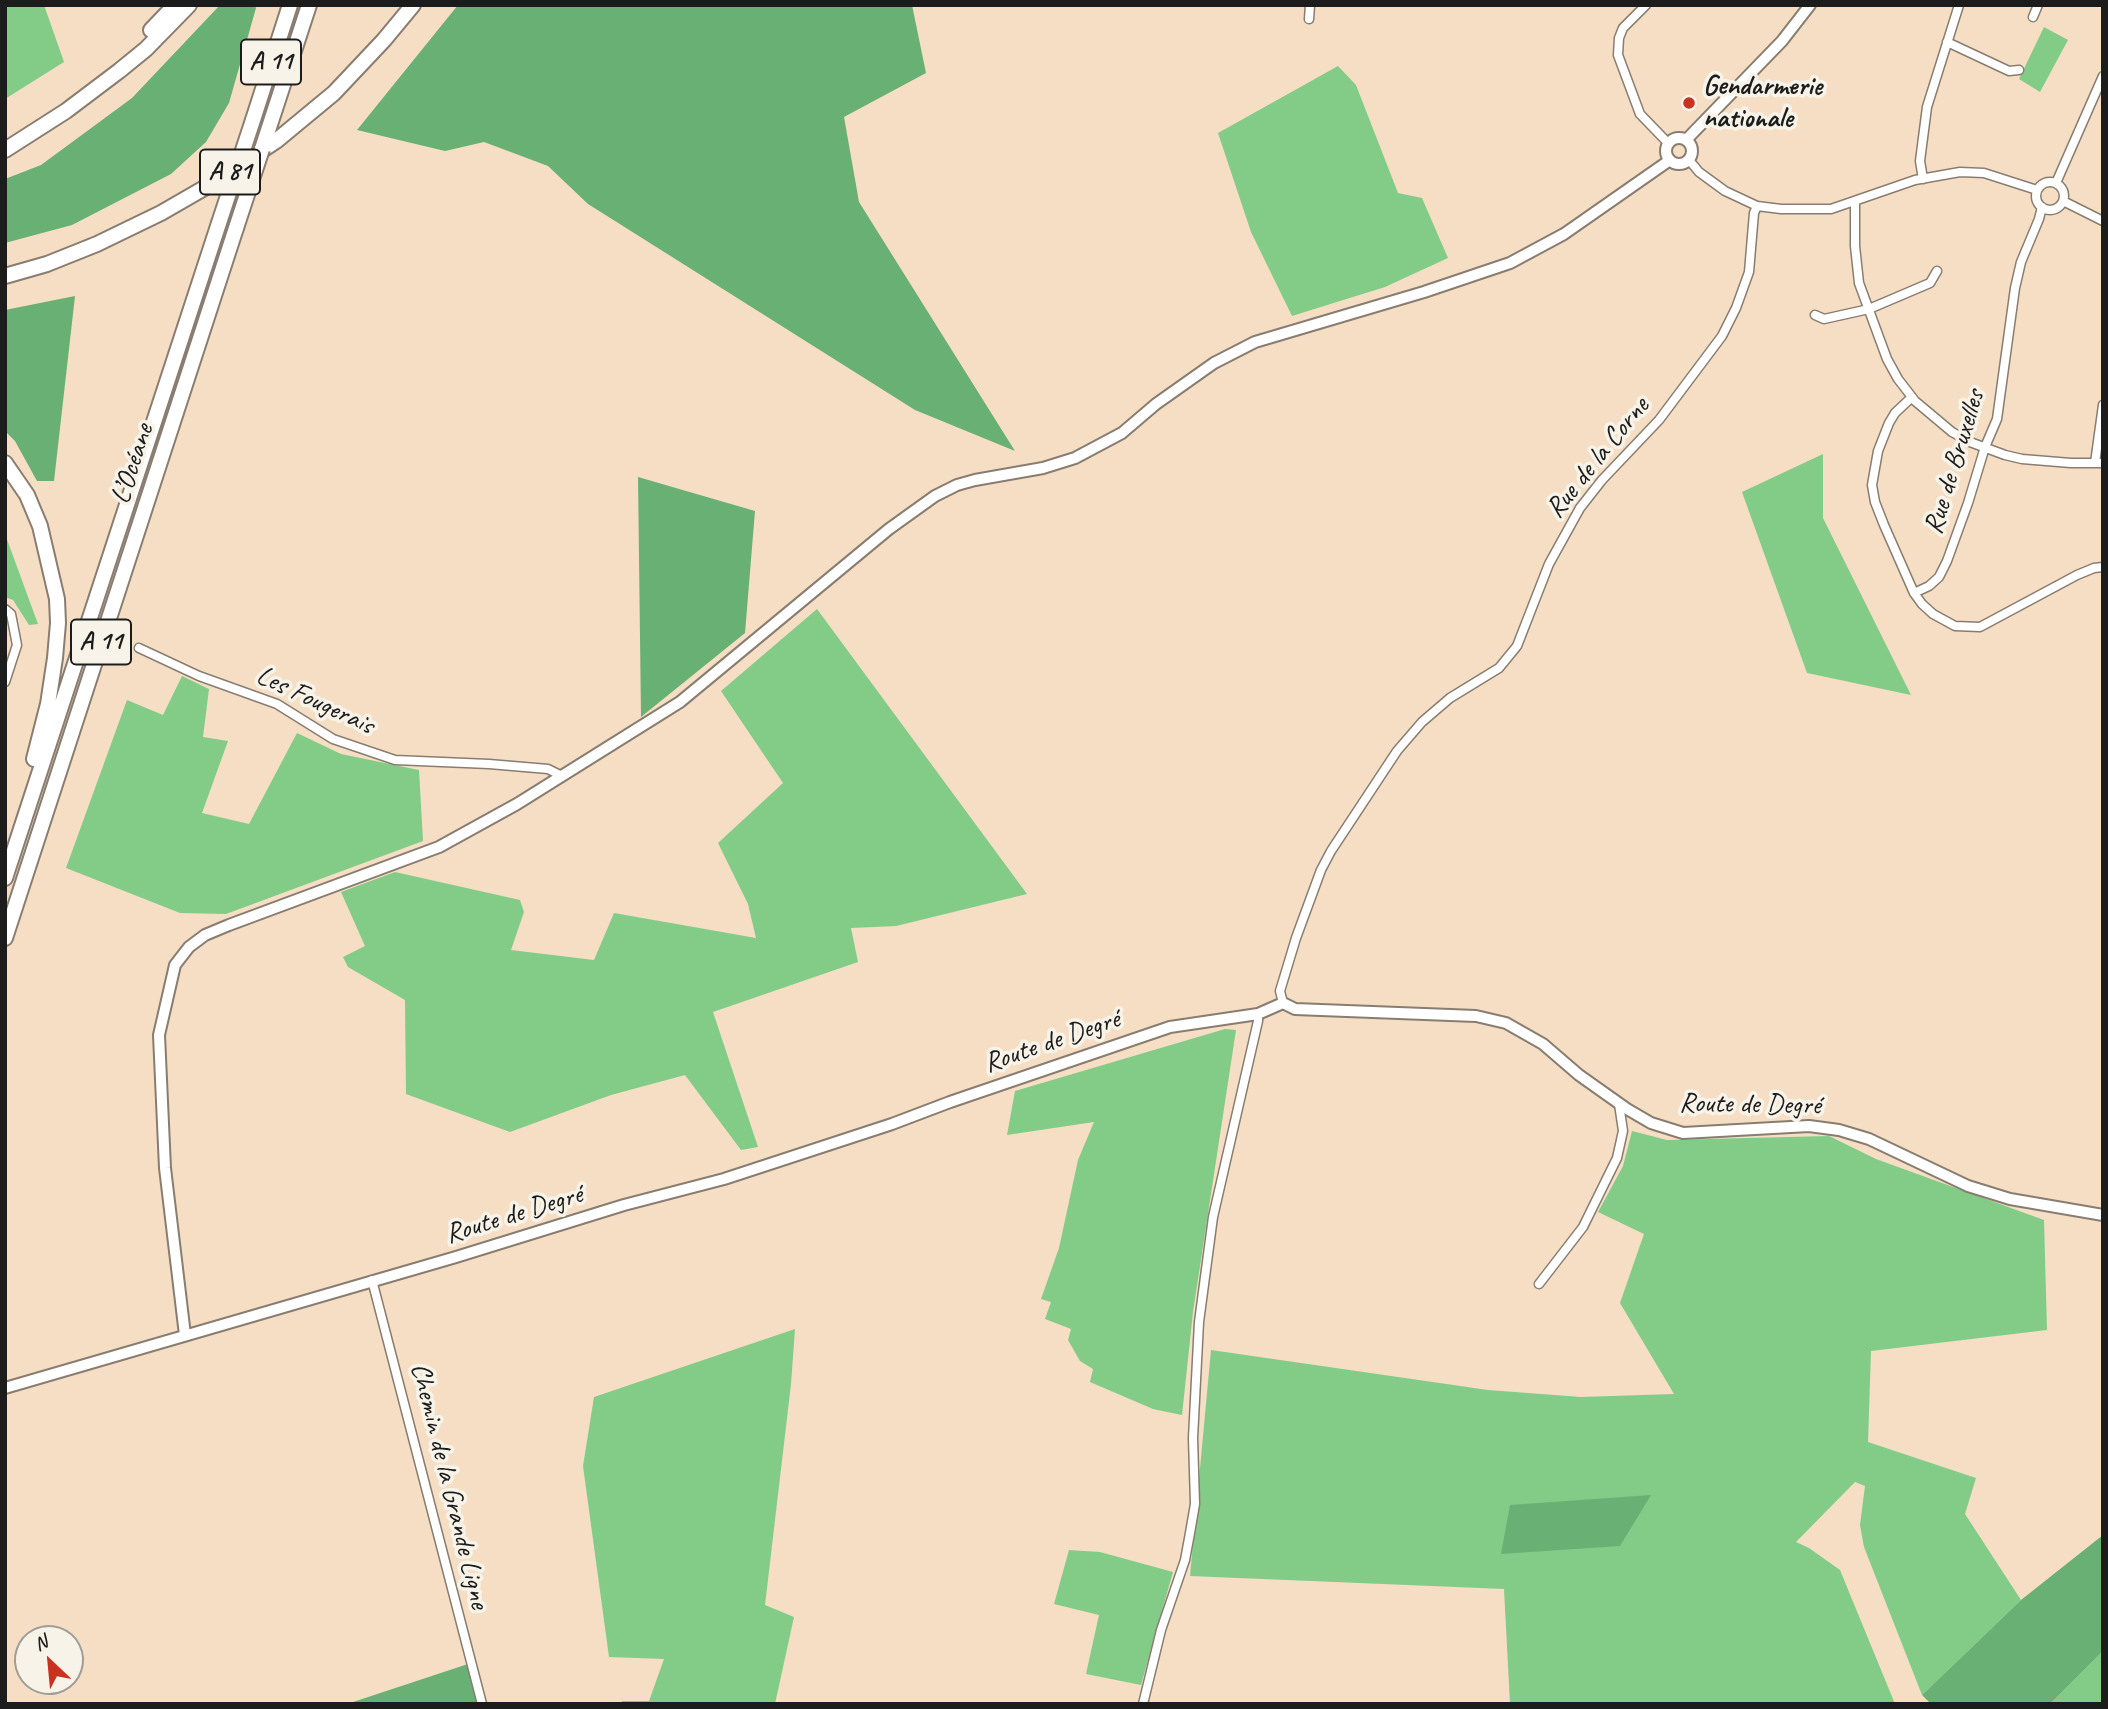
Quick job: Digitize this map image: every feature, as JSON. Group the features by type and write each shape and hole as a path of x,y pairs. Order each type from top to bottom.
{"highway":[{"path":"92,91 109,68 149,33 175,5"},
{"path":"5,150 49,123 92,91 146,48 189,5"},
{"name":"L’Océane","path":"5,878 290,5"},
{"name":"L’Océane","path":"5,938 309,5"},
{"path":"303,21 317,5"},
{"name":"A 81","path":"5,276 47,264 97,244 161,213 213,183 276,141 334,93 413,5"},
{"path":"5,463 27,495 40,526 57,599 55,658 48,704 34,757 35,785"}],"street":[{"path":"1309,19 1310,5"},
{"path":"1646,5 1621,33 1618,55 1640,114 1669,144"},
{"path":"1686,140 1782,41 1810,5"},
{"path":"1923,179 1920,161 1927,107 1959,5"},
{"path":"2033,17 2038,5"},
{"path":"1947,42 2000,68 2019,70"},
{"path":"2056,183 2103,76"},
{"path":"1686,140 1677,139 1669,144 1667,152 1670,160 1679,164 1689,160"},
{"path":"1686,140 1692,150 1689,160"},
{"path":"185,1335 165,1168 159,1035 172,975 181,956 205,936 439,847 487,822 680,702 889,529 935,495 975,480 1043,468 1075,458 1122,433 1156,404 1214,363 1255,342 1510,263 1564,234 1670,160"},
{"path":"1689,160 1699,172 1725,191 1757,206 1782,209 1822,210 1923,179 1960,172 1984,173 2037,190"},
{"path":"2045,183 2056,183 2063,192 2063,201 2055,209 2042,207 2036,200 2037,190 2045,183"},
{"path":"2063,201 2103,221"},
{"path":"1855,202 1859,283 1887,359 1912,397 1943,425 1970,442 2022,459 2099,463 2103,405"},
{"name":"Rue de la Corne","path":"1283,1003 1280,991 1296,938 1331,851 1397,751 1422,722 1450,698 1499,668 1517,646 1549,564 1580,508 1602,480 1659,420 1722,336 1737,308 1749,272 1754,213 1757,206"},
{"name":"Rue de Bruxelles","path":"1914,593 1929,586 1939,577 1947,561 1997,419 2015,288 2021,262 2042,207"},
{"path":"1815,315 1824,319 1869,309 1930,283 1937,271"},
{"path":"1912,397 1895,413 1889,423 1878,451 1872,485 1875,502 1914,593 1933,614 1955,626 1980,627 2077,575 2103,567"},
{"path":"5,609 11,614 16,645 5,682"},
{"name":"Les Fougerais","path":"139,648 199,676 278,704 333,738 395,760 548,769 562,776"},
{"name":"Route de Degré","path":"5,1388 624,1205 724,1180 1170,1027 1258,1014 1283,1003 1295,1009 1476,1016 1506,1023 1543,1044 1579,1075 1651,1123 1683,1133 1809,1126 1839,1130 1869,1139 1968,1186 2010,1199 2103,1215"},
{"path":"1143,1704 1161,1630 1185,1560 1195,1504 1193,1438 1199,1322 1213,1217 1258,1014"},
{"path":"1538,1284 1583,1227 1617,1158 1623,1130 1619,1104"},
{"name":"Chemin de la Grande Ligne","path":"372,1280 482,1704"}],"green space":[{"path":"5,5 44,5 64,62 5,99"},
{"path":"220,5 255,5 256,8 229,103 206,142 171,174 72,225 5,243 5,179 41,165 132,98"},
{"path":"458,5 912,5 926,73 844,117 859,202 1015,451 915,410 588,204 548,166 484,142 445,151 357,130"},
{"path":"2044,27 2068,40 2040,92 2019,79"},
{"path":"1338,66 1356,85 1398,193 1422,198 1448,258 1385,287 1292,316 1251,232 1218,133"},
{"path":"75,296 54,481 37,481 15,441 5,431 5,310"},
{"path":"1823,454 1823,518 1911,695 1807,673 1742,492"},
{"path":"638,477 755,511 745,633 641,717"},
{"path":"5,534 38,624 29,625 13,600 5,597"},
{"path":"817,609 1027,894 896,926 851,928 858,962 713,1012 758,1147 741,1150 685,1075 611,1095 510,1132 406,1094 405,1000 348,967 343,957 365,946 341,892 395,872 520,900 524,912 511,950 594,960 614,913 756,938 748,904 718,843 783,783 721,691"},
{"path":"182,676 209,689 203,737 228,741 202,813 249,824 297,733 341,754 419,770 423,841 226,914 180,913 66,868 127,700 163,715"},
{"path":"1225,1029 1236,1030 1193,1312 1182,1415 1153,1409 1090,1382 1093,1369 1080,1361 1068,1340 1071,1329 1045,1319 1051,1302 1041,1299 1059,1248 1078,1160 1094,1122 1007,1135 1015,1091"},
{"path":"1632,1131 1667,1140 1829,1136 1876,1159 2044,1220 2047,1330 1871,1351 1868,1442 1976,1478 1965,1514 2021,1600 1922,1695 1864,1547 1860,1525 1865,1486 1855,1482 1796,1542 1840,1570 1895,1704 1510,1704 1504,1589 1190,1576 1211,1350 1488,1390 1581,1397 1674,1394 1620,1303 1644,1234 1598,1212 1623,1166"},
{"path":"795,1329 765,1605 794,1617 775,1704 621,1704 622,1701 649,1701 664,1659 609,1657 583,1466 594,1397"},
{"path":"1651,1495 1620,1546 1501,1554 1510,1505"},
{"path":"2103,1535 2103,1651 2050,1704 1931,1704 1922,1695 2021,1600"},
{"path":"1069,1550 1100,1552 1173,1572 1141,1685 1086,1674 1099,1615 1054,1604"},
{"path":"2103,1651 2103,1704 2050,1704"},
{"path":"471,1663 480,1704 347,1704"}],"place":[{"name":"Gendarmerie nationale","path":"1689,103"}]}
